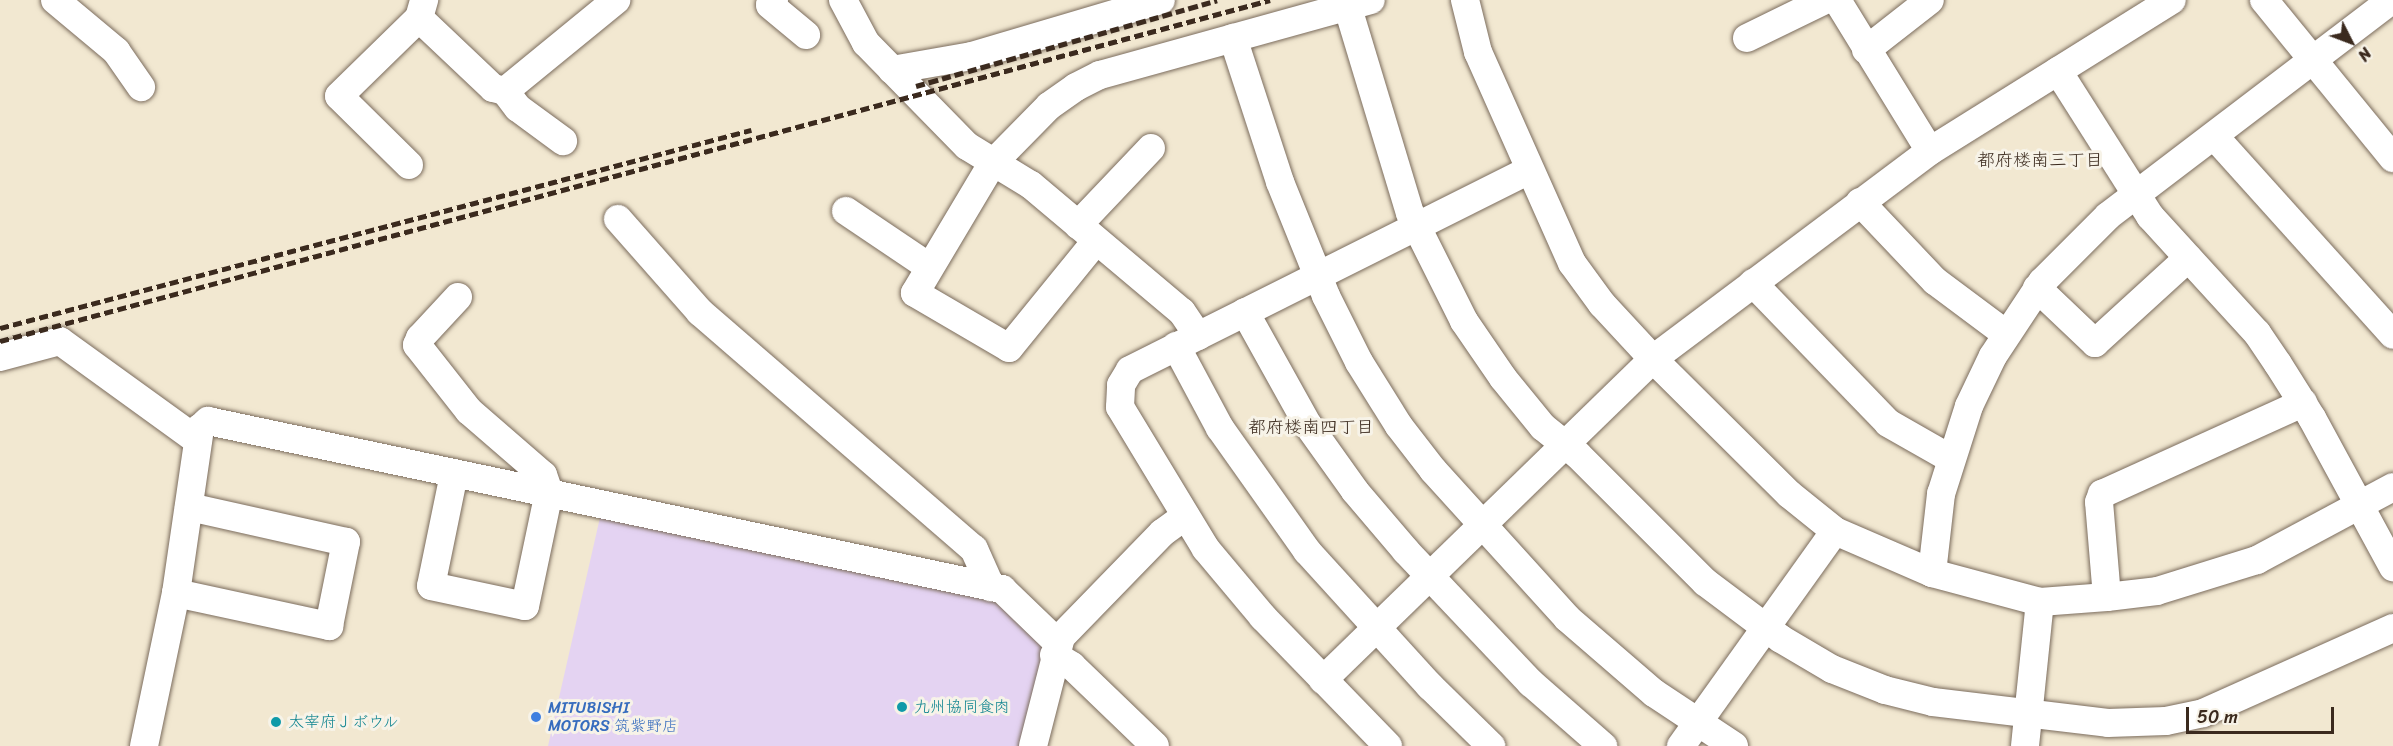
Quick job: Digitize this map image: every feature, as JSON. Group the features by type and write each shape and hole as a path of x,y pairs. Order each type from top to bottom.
{"street":[{"path":"55,0 116,51 141,87"},
{"path":"505,92 616,0"},
{"path":"774,0 770,5 806,35"},
{"path":"843,0 866,43 967,146 992,164 1031,185 1182,312 1187,341 1220,428 1263,493 1307,551 1376,627 1491,746"},
{"path":"892,70 972,56 1161,0"},
{"path":"1466,0 1478,52 1528,171 1572,263 1602,304 1653,358 1789,494 1835,531 1932,573 2040,602 2107,597 2157,591 2214,576 2257,560 2393,487"},
{"path":"1747,38 1825,0"},
{"path":"1838,0 1866,50 1930,152"},
{"path":"1866,50 1930,0"},
{"path":"1323,680 1653,358 1930,152 2172,0"},
{"path":"2264,0 2313,63 2393,158"},
{"path":"1932,573 1941,494 1969,406 2006,334 2037,288 2073,248 2136,195 2313,63 2392,0"},
{"path":"1150,147 1087,233 1009,348 915,293 928,266 992,164 1048,106 1101,75 1359,4 1416,225 1470,330 1528,408 1705,582 1764,627 1832,669 1885,690 1933,702 2108,723 2166,721 2229,704 2393,628"},
{"path":"409,165 339,96 422,9 493,88 505,92 518,108 563,141"},
{"path":"1233,39 1280,182 1318,275 1359,362 1399,426 1481,524 1584,633 1697,723 1734,746"},
{"path":"2058,71 2136,195 2187,258 2257,333 2303,403 2361,504 2393,567"},
{"path":"2215,137 2393,334"},
{"path":"1388,746 1256,608 1206,549 1120,407 1119,395 1130,370 1528,171"},
{"path":"1860,202 1935,281 2006,334"},
{"path":"846,211 928,266"},
{"path":"618,219 700,312 974,549 991,587"},
{"path":"2037,288 2095,343 2187,258"},
{"path":"1753,283 1888,423 1951,459"},
{"path":"454,474 431,586 525,606 549,492 543,475 469,411 418,350 420,338 458,297"},
{"path":"1245,312 1308,425 1355,491 1429,575 1531,683 1603,746"},
{"path":"0,357 60,341 198,441"},
{"path":"2107,597 2099,502 2102,494 2303,403"},
{"path":"144,746 176,593 200,428 207,421 1002,589 1072,666 1155,746"},
{"path":"176,593 328,626 346,542 189,507"},
{"path":"1033,746 1056,649 1162,533 1185,516"},
{"path":"1681,746 1764,627 1835,531"},
{"path":"2025,746 2040,602"}],"shaded area":[{"path":"601,513 1003,597 1047,645 1025,746 548,746"}],"railway":[{"path":"916,86 1217,0"},
{"path":"0,341 1270,0"},
{"path":"0,328 751,130"}],"place":[{"name":"九州協同食肉","path":"902,707"},
{"name":"MITUBISHI MOTORS 筑紫野店","path":"536,717"},
{"name":"太宰府Ｊボウル","path":"276,722"}],"district":[{"name":"都府楼南三丁目","path":"2040,160"},
{"name":"都府楼南四丁目","path":"1311,427"}]}
